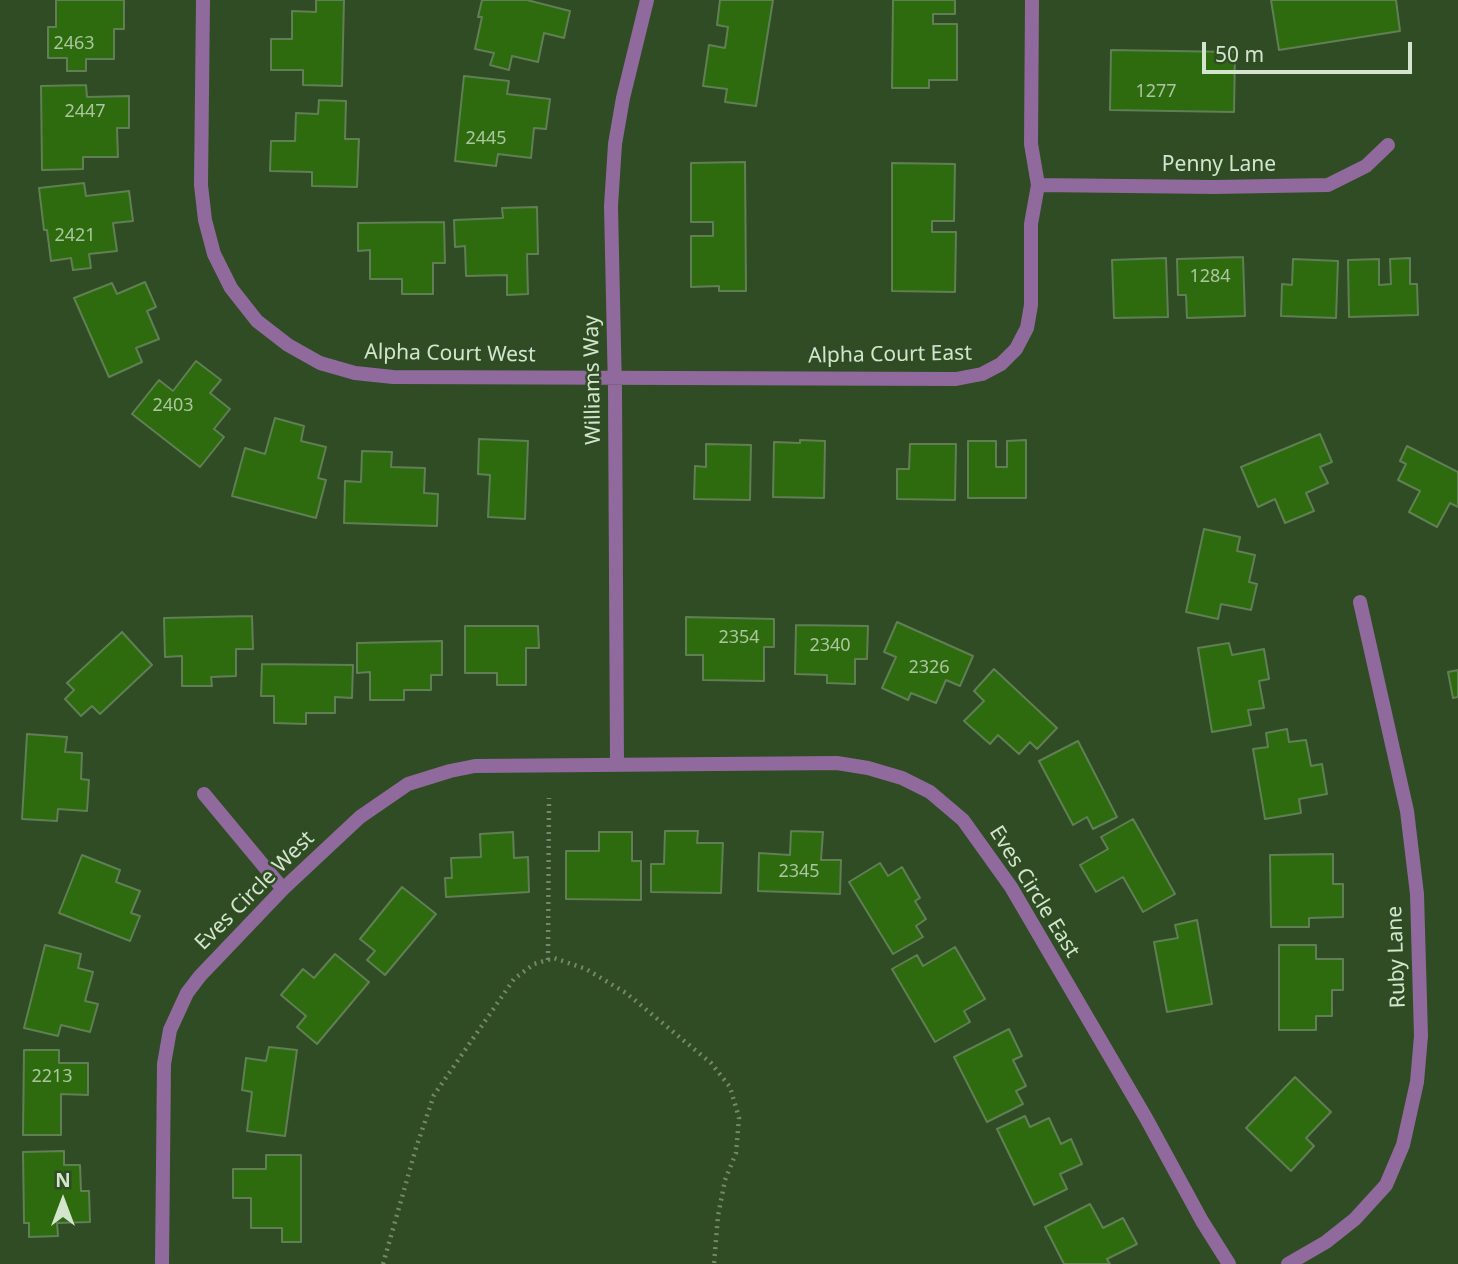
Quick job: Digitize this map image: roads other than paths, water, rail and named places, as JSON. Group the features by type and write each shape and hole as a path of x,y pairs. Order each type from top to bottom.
{"street":[{"name":"Alpha Court West","path":"203,0 201,185 205,220 214,254 231,288 257,321 288,345 320,363 355,373 393,377 614,377"},
{"name":"Williams Way","path":"617,763 611,206 615,144 623,98 647,0"},
{"name":"Alpha Court East","path":"614,377 957,379 982,374 1001,364 1016,349 1027,328 1031,305 1031,224 1038,185 1031,144 1032,0"},
{"name":"Penny Lane","path":"1038,185 1328,185 1366,166 1388,145"},
{"name":"Ruby Lane","path":"1288,1264 1326,1242 1355,1219 1386,1185 1403,1144 1417,1082 1421,1036 1417,894 1406,811 1360,602"},
{"name":"Eves Circle West","path":"162,1264 163,1064 170,1030 187,993 200,976 283,889 360,817 408,784 475,766 617,763"},
{"name":"Eves Circle East","path":"617,763 837,763 869,768 902,778 930,792 949,806 979,840 1011,887 1229,1264"},
{"path":"204,794 283,889"}]}
